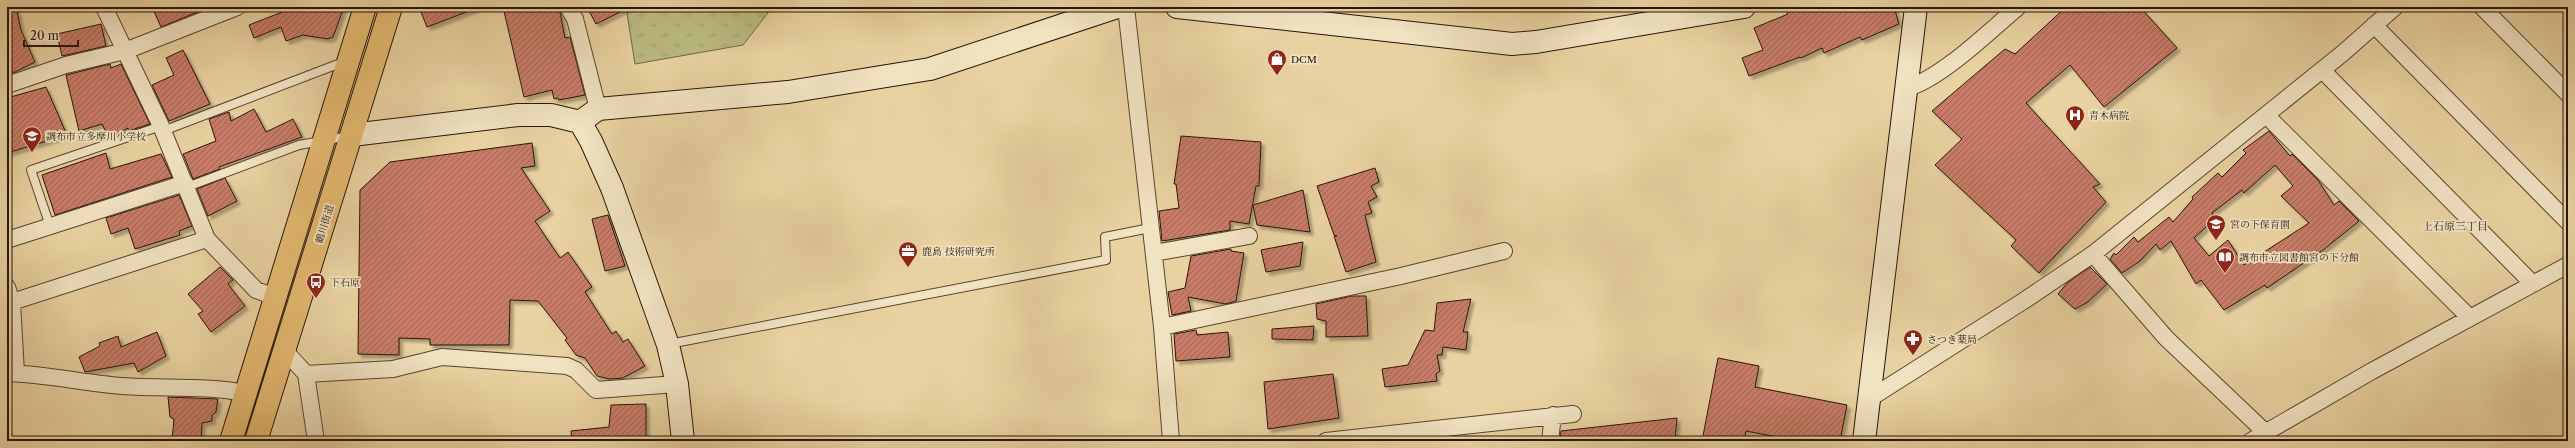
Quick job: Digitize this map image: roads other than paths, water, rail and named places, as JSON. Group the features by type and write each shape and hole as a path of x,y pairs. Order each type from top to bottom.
{"main road":[{"path":"231,441 364,7"},
{"name":"鶴川街道","path":"256,441 391,7"}],"street":[{"path":"104,7 162,128 207,239 256,290 275,297"},
{"path":"7,85 59,68 125,51 237,7"},
{"path":"568,7 575,19 598,109"},
{"path":"580,122 598,109 788,92 930,70 1117,7"},
{"path":"1126,7 1162,328 1171,441"},
{"path":"1177,7 1512,44 1536,42 1744,7"},
{"path":"1864,441 1908,88 1916,7"},
{"path":"1908,88 1922,83 1937,73 2018,7"},
{"path":"1869,399 2025,300 2092,254 2322,70 2395,7"},
{"path":"2482,7 2568,94"},
{"path":"2374,25 2568,222"},
{"path":"2322,70 2533,284"},
{"path":"352,136 518,115 551,115 580,122 591,141 612,188 668,344 677,384 683,441"},
{"path":"2266,115 2469,317"},
{"path":"7,240 186,185"},
{"path":"1154,253 1249,236"},
{"path":"207,239 10,294 12,373 45,375 88,384 223,389 246,393"},
{"path":"1162,328 1401,276 1504,251"},
{"path":"2092,254 2166,338 2265,432"},
{"path":"2251,441 2469,317 2568,265"},
{"path":"285,351 306,374 316,441"},
{"path":"306,374 393,369 442,357 567,366 576,370 596,390 677,384"},
{"path":"1326,441 1573,414"},
{"path":"1550,441 1553,415"}],"lane":[{"path":"50,226 31,170 162,128 321,69 347,61"},
{"path":"186,185 299,145 352,136"},
{"path":"668,344 1106,260 1105,237 1150,228"}],"place":[{"name":"DCM","path":"1277,76"},
{"name":"青木病院","path":"2075,132"},
{"name":"調布市立多摩川小学校","path":"32,153"},
{"name":"宮の下保育園","path":"2216,241"},
{"name":"鹿島 技術研究所","path":"908,268"},
{"name":"調布市立図書館宮の下分館","path":"2225,274"},
{"name":"下石原","path":"316,299"},
{"name":"さつき薬局","path":"1913,356"}],"district":[{"name":"上石原三丁目","path":"2455,226"}]}
